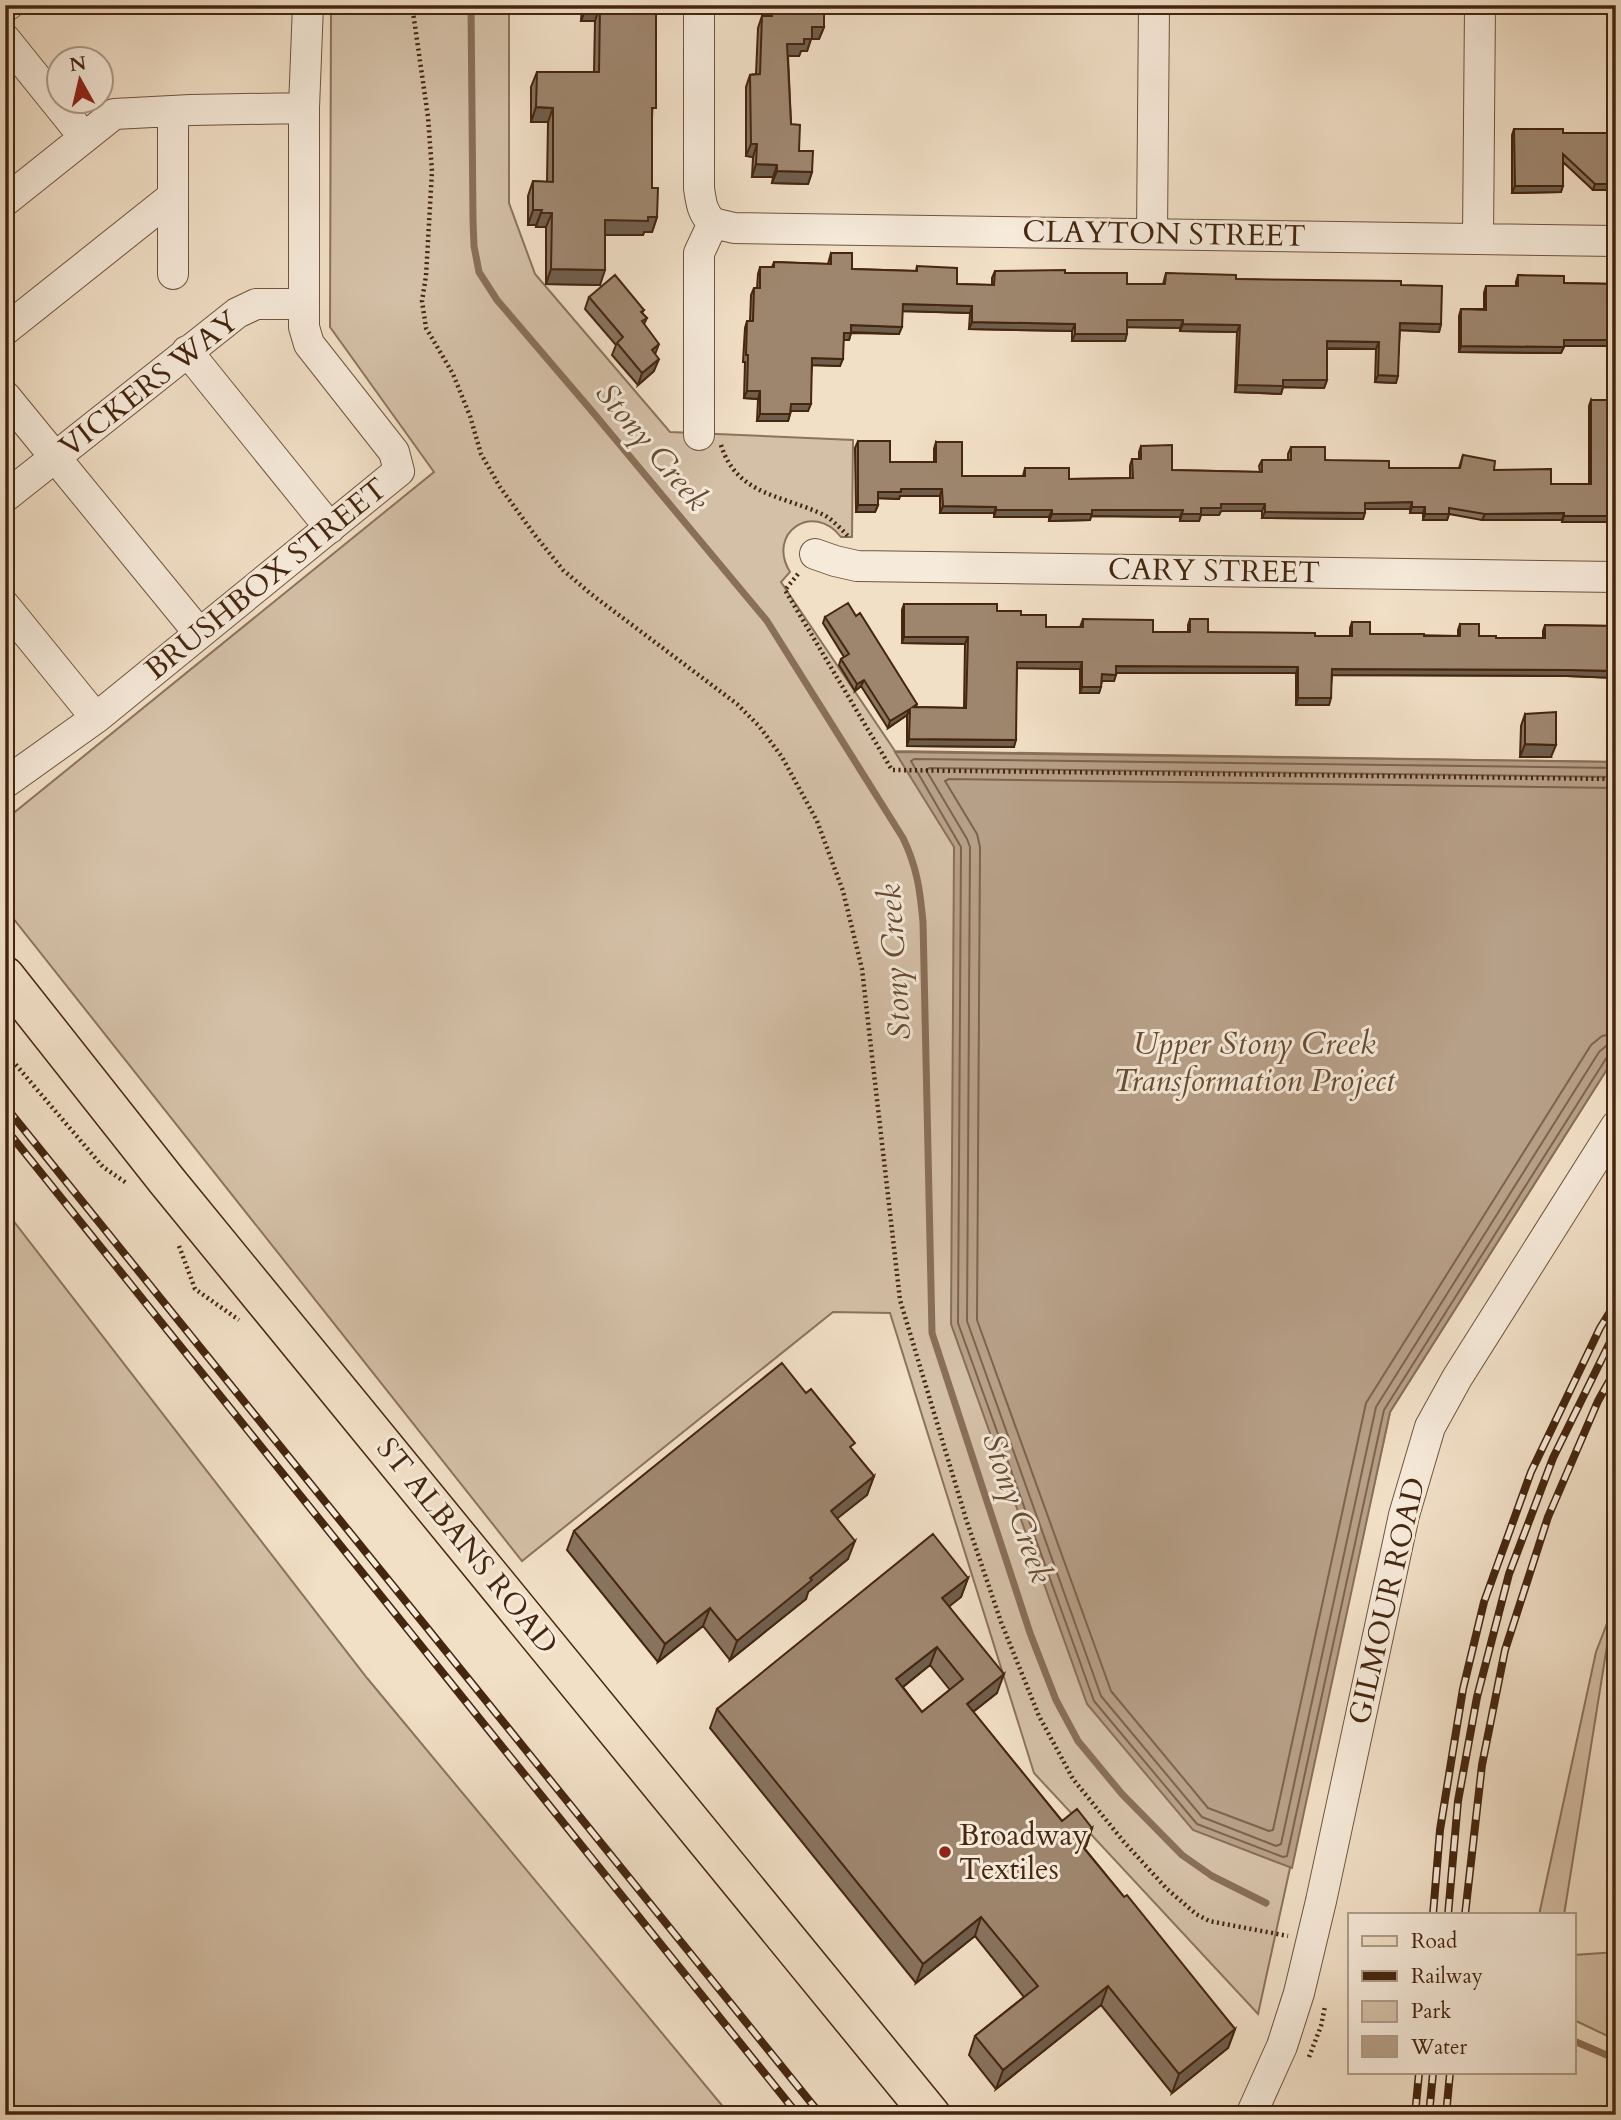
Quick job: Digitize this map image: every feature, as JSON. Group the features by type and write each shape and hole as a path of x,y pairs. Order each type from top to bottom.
{"main road":[{"name":"ST ALBANS ROAD","path":"5,976 167,1181 930,2115"}],"street":[{"name":"BRUSHBOX STREET","path":"5,783 96,718 399,471 394,452 309,344 304,327 304,108 308,5"},
{"path":"699,5 699,188 701,206 705,216 713,223 699,253 710,436"},
{"path":"1152,233 1154,5"},
{"path":"1478,239 1480,5"},
{"path":"5,39 84,137"},
{"path":"5,201 114,114 304,108"},
{"path":"173,111 173,274"},
{"path":"5,330 172,197"},
{"name":"CLAYTON STREET","path":"713,223 734,228 1616,241"},
{"name":"VICKERS WAY","path":"5,497 237,313 256,304 304,304"},
{"path":"187,351 330,528"},
{"path":"5,396 199,633"},
{"name":"CARY STREET","path":"815,554 858,566 1616,577"},
{"path":"5,606 96,718"},
{"name":"GILMOUR ROAD","path":"1251,2115 1286,2035 1299,1993 1404,1515 1430,1427 1457,1378 1616,1126"}],"path":[{"path":"412,5 428,117 432,171 422,301 426,328 453,374 470,416 481,454 500,487 563,570 737,704 759,726 782,757 817,821 843,891 862,969 900,1300 966,1518 1001,1622 1039,1716 1073,1779 1167,1889 1196,1914 1222,1925 1311,1940"},
{"path":"710,436 722,446 730,466 746,482 768,496 825,516 852,539"},
{"path":"815,554 785,590 892,770 1616,779"},
{"path":"1308,2058 1321,2026 1326,1999"}],"green space":[{"path":"331,5 509,5 509,203 535,274 670,432 853,440 852,537 841,537 830,527 818,522 806,522 796,526 788,534 784,545 784,558 790,572 781,582 895,751 1616,762 1616,1055 1390,1412 1258,2014 1034,1773 890,1313 833,1312 522,1561 5,908 5,820 434,472 330,327"},
{"path":"5,1210 367,1678 730,2115 5,2115"},
{"path":"1616,1600 1616,1623 1607,1646 1564,1913 1539,1913 1596,1652"},
{"path":"1616,1952 1616,2040 1576,2021 1576,1955"}],"water":[{"name":"Upper Stony Creek Transformation Project","path":"895,752 1616,762 1616,1055 1390,1412 1292,1868 1193,1830 1087,1704 951,1324 954,847"}],"building":[{"path":"587,5 656,5 656,108 652,108 652,188 658,188 657,217 648,217 648,221 605,220 605,270 551,269 552,213 533,210 533,181 553,182 553,108 536,107 537,72 599,72 600,6"},
{"path":"771,5 824,5 824,27 812,27 812,39 804,39 804,44 787,44 791,124 800,125 799,151 813,151 812,172 777,171 777,165 756,164 757,144 751,144 750,75 760,74 762,16 772,16"},
{"path":"1514,129 1616,133 1616,184 1595,184 1563,154 1563,186 1515,186"},
{"path":"831,253 852,253 852,269 917,271 917,266 957,268 957,284 994,285 995,271 1065,270 1065,273 1127,273 1127,284 1165,284 1166,273 1236,275 1236,279 1401,281 1401,285 1442,286 1441,324 1400,323 1398,376 1378,375 1379,342 1327,341 1327,380 1283,380 1283,386 1237,385 1240,325 1183,324 1183,320 1127,320 1127,334 1075,334 1075,324 972,322 972,306 903,304 902,327 851,325 851,333 844,333 843,359 812,358 811,404 791,404 790,414 760,414 760,391 747,391 746,355 747,321 753,321 754,288 760,288 760,267 774,267 774,262 831,264"},
{"path":"615,275 644,310 641,312 647,318 642,321 659,344 652,350 659,359 642,373 617,343 623,337 589,297"},
{"path":"1518,275 1564,276 1564,283 1616,284 1616,340 1564,340 1564,347 1461,346 1461,309 1486,310 1486,286 1518,286"},
{"path":"1591,400 1614,400 1616,516 1564,516 1564,513 1485,514 1449,508 1449,514 1425,514 1425,507 1412,507 1412,502 1365,503 1365,513 1265,512 1265,504 1221,504 1221,508 1201,508 1201,514 1182,514 1183,510 1092,510 1092,514 1052,514 1052,510 943,506 942,489 878,492 878,505 858,505 858,441 890,441 890,462 936,462 936,442 962,442 962,476 1025,476 1025,468 1069,468 1069,479 1133,478 1132,459 1141,459 1141,446 1172,445 1172,470 1262,472 1262,460 1291,460 1291,447 1325,447 1325,460 1389,461 1389,468 1460,468 1463,455 1495,461 1494,470 1551,469 1551,484 1591,484"},
{"path":"848,603 856,616 860,613 917,704 913,707 966,708 968,637 904,637 904,604 997,604 997,611 1046,615 1046,627 1083,627 1083,619 1153,620 1153,632 1190,632 1190,619 1208,619 1208,632 1315,633 1315,636 1352,636 1352,622 1370,622 1370,634 1424,636 1460,636 1460,624 1479,624 1479,636 1496,638 1545,638 1545,625 1616,626 1616,671 1332,669 1331,698 1298,698 1298,667 1116,666 1116,675 1102,674 1101,687 1082,687 1082,662 1017,662 1016,740 909,739 910,709 890,721 864,680 857,684 841,659 849,654 825,617"},
{"path":"1556,712 1556,745 1525,744 1525,714"},
{"path":"782,1363 806,1393 811,1389 855,1443 850,1447 874,1476 831,1511 855,1541 737,1641 710,1608 665,1644 574,1531"},
{"name":"Broadway Textiles","path":"933,1534 968,1578 942,1598 1004,1674 967,1704 1062,1821 1077,1809 1092,1828 1077,1840 1124,1897 1127,1895 1235,2029 1179,2074 1108,1986 1003,2070 975,2036 1038,1986 981,1917 923,1964 717,1709","holes":["937,1647 963,1679 922,1712 896,1679"]}],"waterway":[{"name":"Stony Creek","path":"471,5 473,220 479,272 497,300 767,621 903,838 912,859 923,922 932,1333 1030,1633 1056,1700 1078,1741 1122,1794 1182,1855 1212,1876 1266,1903"},
{"name":"Stony Creek","path":"1576,2042 1616,2059"}],"railway":[{"path":"5,1106 821,2115"},
{"path":"5,1128 798,2115"},
{"path":"1433,1913 1440,1830 1463,1689 1484,1602 1531,1472 1600,1328 1616,1302"},
{"path":"1448,1913 1458,1801 1477,1697 1509,1574 1553,1458 1616,1330"},
{"path":"1465,1913 1482,1765 1505,1650 1548,1517 1598,1401 1616,1369"},
{"path":"1415,2115 1419,2074"},
{"path":"1429,2115 1433,2074"},
{"path":"1446,2115 1450,2074"}],"place":[{"name":"Broadway Textiles","path":"945,1852"}]}
